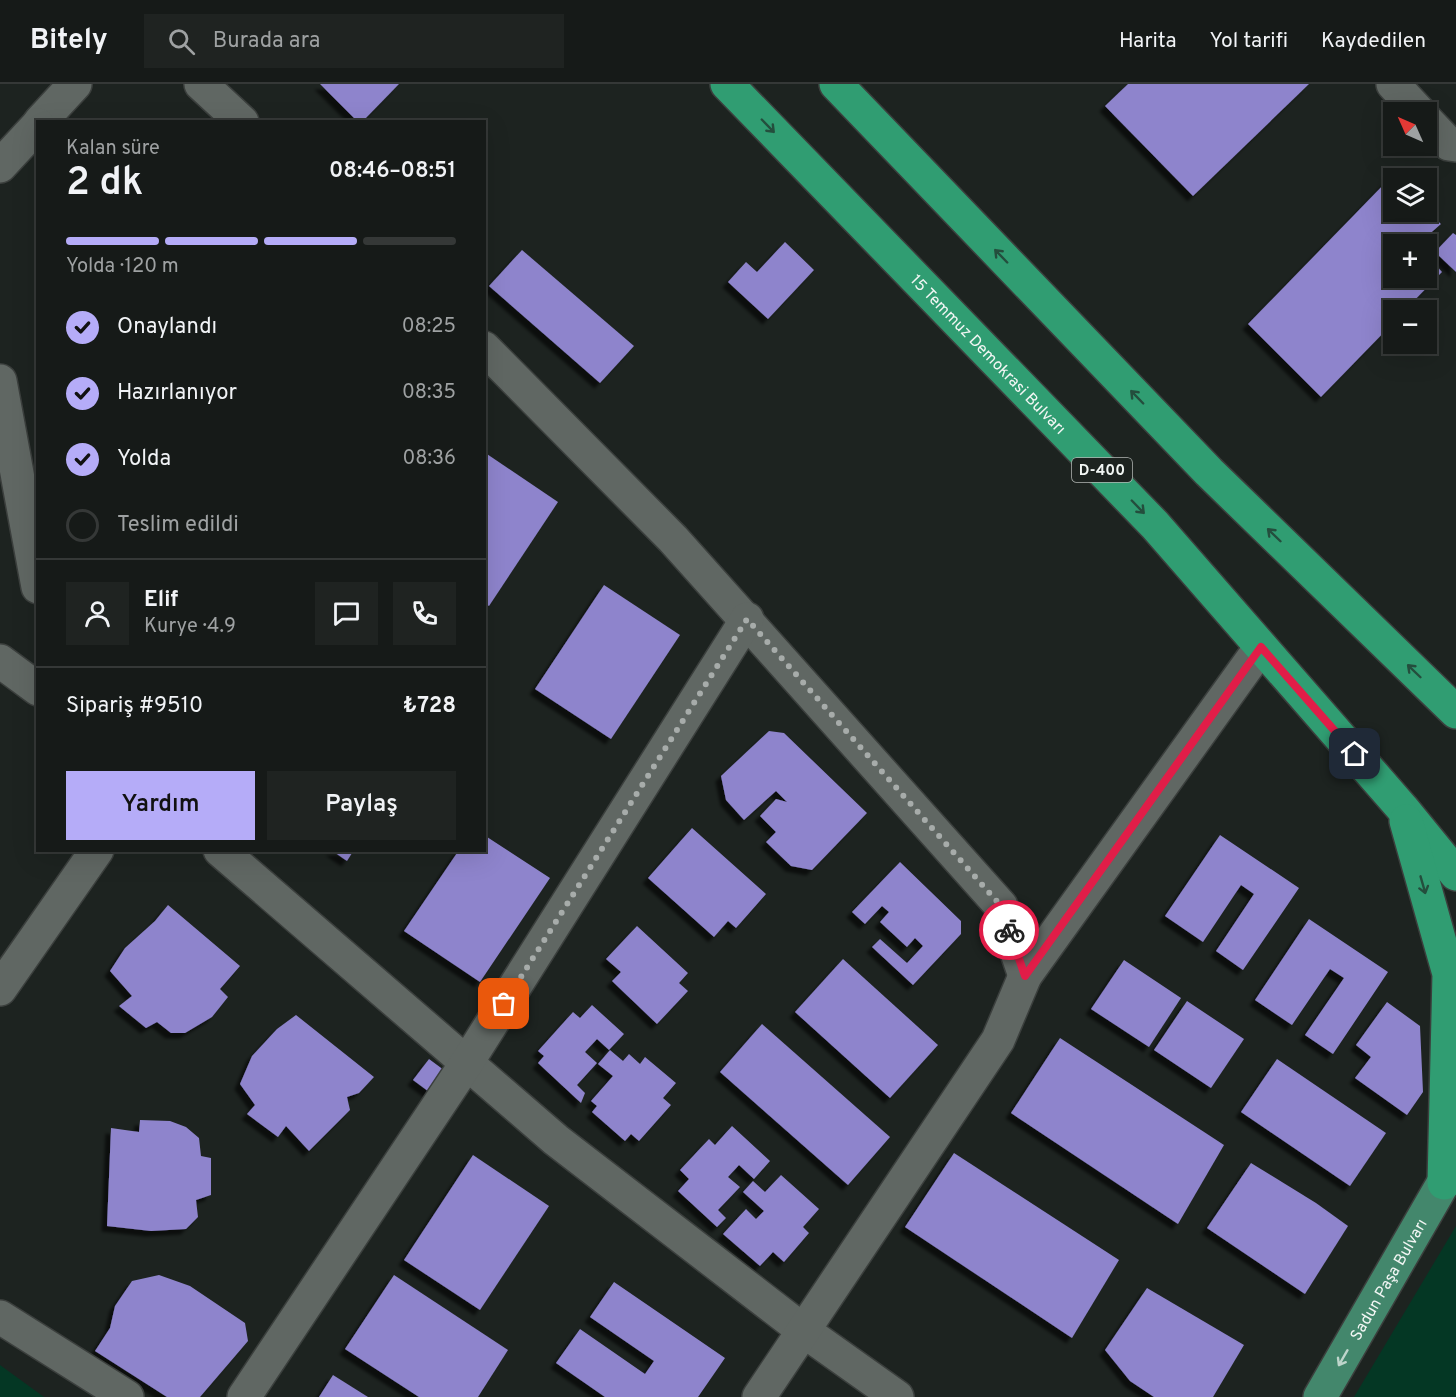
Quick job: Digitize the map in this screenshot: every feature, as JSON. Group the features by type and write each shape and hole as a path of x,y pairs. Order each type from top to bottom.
{"highway":[{"name":"15 Temmuz Demokrasi Bulvarı","path":"727,84 1155,525 1402,808 1456,874"},
{"path":"836,84 1209,472 1456,712"},
{"path":"1402,808 1449,974 1450,1172"}],"main road":[{"name":"Sadun Paşa Bulvarı","path":"1320,1397 1450,1172"}],"street":[{"path":"42,120 75,84"},
{"path":"201,84 241,120"},
{"path":"1392,84 1409,102"},
{"path":"0,165 36,126"},
{"path":"1437,131 1449,144 1456,145"},
{"path":"486,350 673,539 747,619 1001,906 1025,976"},
{"path":"0,381 36,577"},
{"path":"244,1397 466,1064 747,619"},
{"path":"759,1397 998,1040 1025,976 1261,647"},
{"path":"0,661 36,688"},
{"path":"0,989 96,852"},
{"path":"222,852 556,1140 804,1331 897,1397"},
{"path":"0,1317 127,1397"}],"green space":[{"path":"1456,1226 1456,1397 1354,1397"},
{"path":"0,1365 44,1397 0,1397"}],"building":[{"path":"320,84 399,84 364,120 356,120"},
{"path":"1128,84 1309,84 1193,196 1105,106"},
{"path":"1383,185 1383,222 1437,220 1441,224 1430,234 1383,234 1383,288 1426,288 1415,300 1383,300 1383,333 1321,397 1248,324"},
{"path":"1453,233 1456,235 1456,272 1437,254 1437,250"},
{"path":"785,242 814,270 768,319 728,282 746,262 757,272"},
{"path":"522,250 634,346 600,383 489,286"},
{"path":"1437,266 1442,272 1437,277"},
{"path":"486,453 558,502 489,606 486,604"},
{"path":"604,585 680,635 611,739 535,689"},
{"path":"769,731 784,733 867,813 812,870 791,866 766,842 776,832 760,816 776,799 787,802 776,791 744,820 726,800 721,776"},
{"path":"692,828 766,894 736,928 728,921 714,937 648,878"},
{"path":"1220,835 1299,888 1243,970 1216,951 1254,894 1241,885 1203,942 1165,916"},
{"path":"486,836 550,878 480,982 404,931 458,852 486,852"},
{"path":"334,852 353,852 347,861"},
{"path":"900,862 961,921 961,934 913,985 872,947 880,939 907,963 923,946 915,938 907,947 880,922 889,912 882,906 865,924 852,912"},
{"path":"168,905 240,966 220,989 228,997 212,1017 185,1033 171,1033 157,1022 146,1028 119,1006 132,996 110,971 125,948 155,921"},
{"path":"1309,919 1388,972 1333,1054 1305,1035 1344,978 1330,969 1292,1025 1255,1000"},
{"path":"637,926 688,973 679,983 688,991 657,1024 612,981 621,972 606,959"},
{"path":"843,959 938,1045 890,1098 795,1012"},
{"path":"1124,960 1181,998 1149,1047 1091,1009"},
{"path":"1187,1001 1244,1039 1211,1088 1154,1050"},
{"path":"1387,1002 1420,1026 1423,1092 1407,1115 1355,1078 1371,1057 1356,1045"},
{"path":"592,1005 624,1034 609,1050 597,1039 585,1052 597,1063 577,1085 585,1093 581,1103 538,1063 544,1056 538,1051 573,1012 580,1018"},
{"path":"296,1015 374,1077 359,1093 347,1097 350,1110 309,1151 286,1126 278,1137 247,1114 255,1105 240,1084 252,1056 277,1029"},
{"path":"762,1024 890,1137 848,1185 720,1072"},
{"path":"1060,1038 1224,1145 1178,1224 1011,1113"},
{"path":"610,1050 623,1061 629,1054 640,1064 645,1057 676,1083 663,1098 671,1105 639,1141 631,1134 625,1141 592,1112 597,1106 591,1101 613,1076 598,1064"},
{"path":"429,1059 452,1076 436,1097 413,1080"},
{"path":"1277,1059 1386,1133 1350,1186 1241,1112"},
{"path":"140,1120 170,1121 186,1127 199,1138 201,1156 211,1158 211,1195 196,1200 198,1217 186,1229 151,1231 107,1226 111,1128 139,1132"},
{"path":"732,1126 770,1161 754,1179 739,1165 728,1177 740,1187 718,1210 726,1218 717,1227 678,1191 689,1179 680,1170 709,1139 715,1145"},
{"path":"954,1153 1119,1260 1072,1338 905,1227"},
{"path":"473,1155 549,1206 480,1310 404,1260"},
{"path":"1251,1163 1316,1203 1348,1226 1305,1294 1207,1228"},
{"path":"781,1175 819,1209 803,1227 809,1233 784,1262 773,1252 760,1266 723,1234 746,1209 756,1219 764,1211 743,1192 753,1181 765,1192"},
{"path":"159,1275 190,1286 245,1323 248,1341 200,1397 167,1397 95,1351 110,1328 115,1306 132,1281"},
{"path":"394,1275 508,1350 478,1397 419,1397 345,1349"},
{"path":"614,1282 725,1358 698,1397 605,1397 556,1363 580,1329 645,1374 654,1361 590,1317"},
{"path":"1147,1288 1244,1345 1213,1397 1154,1397 1130,1381 1105,1350"},
{"path":"333,1375 368,1397 319,1397"}],"way so far":[{"path":"504,1004 747,619 1001,906 1009,930"}],"route":[{"path":"1009,930 1025,976 1261,647 1355,754"}]}
